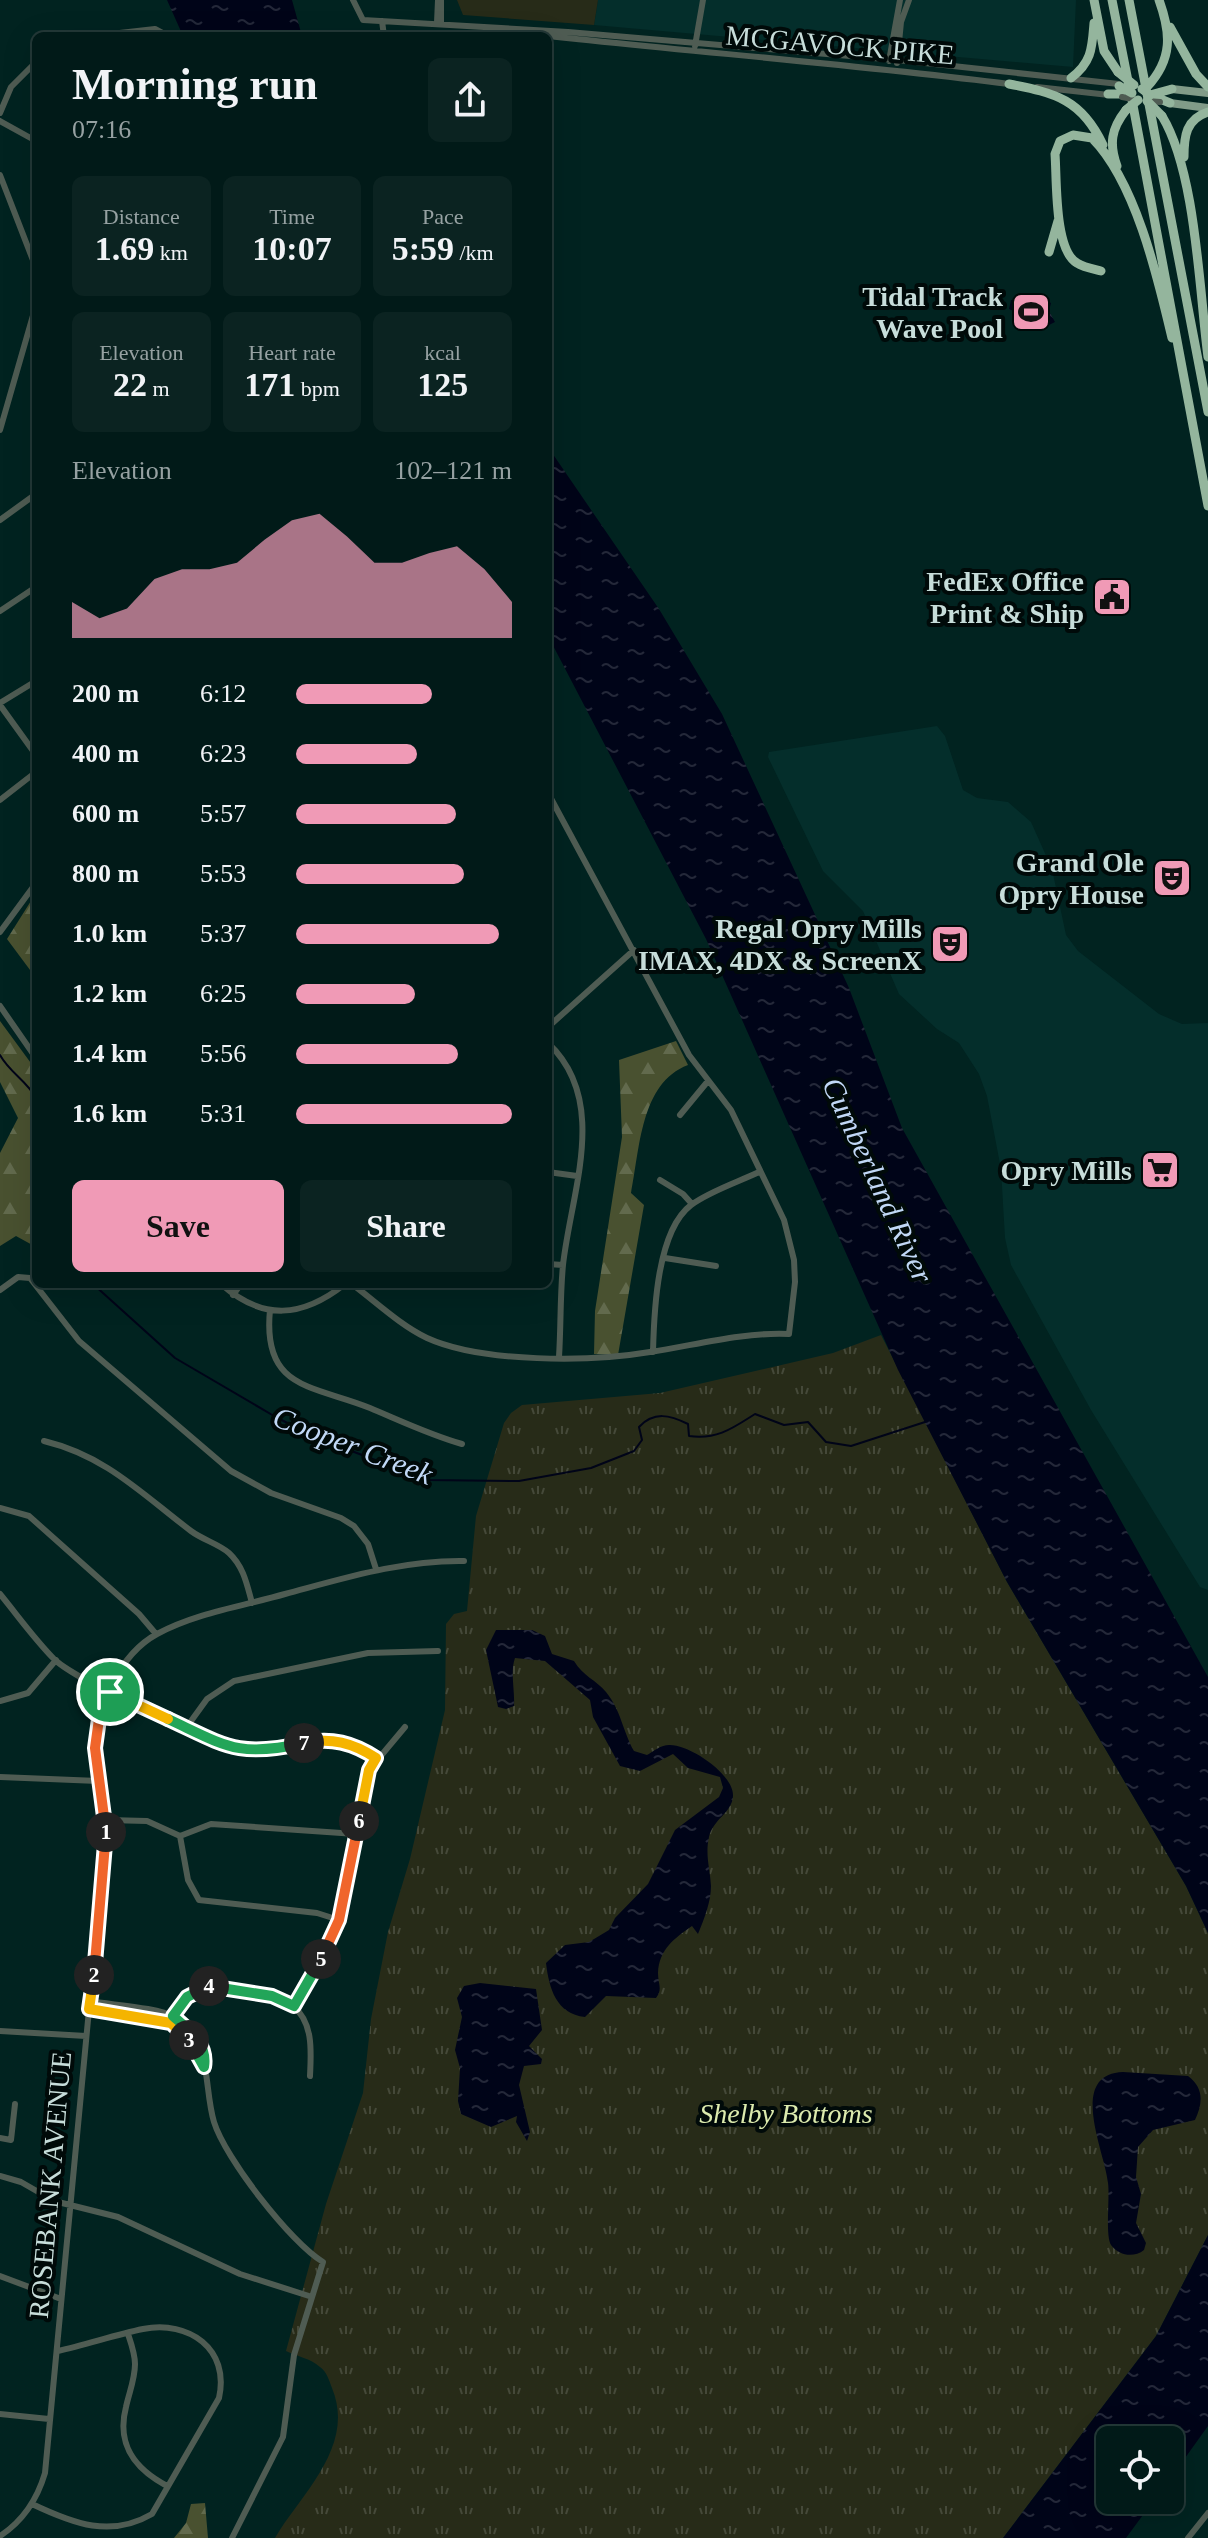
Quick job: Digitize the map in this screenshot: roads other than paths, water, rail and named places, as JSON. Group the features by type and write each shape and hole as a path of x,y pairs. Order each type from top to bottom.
{"highway":[{"path":"1094,0 1104,51 1118,72 1150,93 1173,136 1184,172"},
{"path":"1112,0 1208,506"},
{"path":"1129,0 1208,412"},
{"path":"1119,178 1111,142 1116,124 1126,110 1150,93 1170,42 1159,0"},
{"path":"1071,78 1085,68 1092,57 1095,12"},
{"path":"1165,17 1196,74 1208,87"},
{"path":"1009,84 1054,94 1082,111 1093,123 1156,267 1194,431"},
{"path":"1108,94 1118,89 1150,93 1172,89"},
{"path":"1208,110 1196,117 1184,138 1184,172 1208,357"},
{"path":"1101,271 1077,264 1067,254 1061,240 1055,154 1060,141 1073,135 1086,135 1106,156"},
{"path":"1049,252 1060,215"}],"main road":[{"path":"1172,89 1208,93"},
{"path":"1150,93 1208,110"}],"street":[{"name":"MCGAVOCK PIKE","path":"353,0 361,19 535,32"},
{"path":"439,0 439,24"},
{"path":"694,49 703,0"},
{"path":"896,69 893,60 900,0"},
{"path":"888,68 893,60 909,0"},
{"path":"382,21 383,32"},
{"path":"140,32 155,29 161,32"},
{"name":"MCGAVOCK PIKE","path":"552,34 1108,94"},
{"name":"MCGAVOCK PIKE","path":"694,49 893,60 1071,78 1118,89"},
{"path":"0,113 11,87 32,66"},
{"path":"0,121 32,139"},
{"path":"0,175 32,257"},
{"path":"0,430 32,319"},
{"path":"0,520 32,497"},
{"path":"0,611 32,590"},
{"path":"32,684 0,704 32,749"},
{"path":"0,800 32,775"},
{"path":"357,1288 407,1325 447,1345 487,1353 608,1359 755,1334 789,1334 795,1282 792,1248 784,1220 731,1110 689,1055 552,800"},
{"path":"0,932 32,888"},
{"path":"552,1023 634,950"},
{"path":"0,1006 32,1052"},
{"path":"552,1048 575,1079 584,1117 563,1265 559,1357"},
{"path":"680,1115 708,1081"},
{"path":"653,1352 654,1317 668,1234 692,1204 759,1172"},
{"path":"552,1173 577,1176"},
{"path":"660,1180 683,1194 692,1204"},
{"path":"665,1258 716,1266"},
{"path":"552,1264 563,1265"},
{"path":"0,1290 25,1275 32,1284"},
{"path":"36,1288 79,1341 231,1471 250,1483 341,1518 354,1526 368,1544 376,1569"},
{"path":"225,1288 246,1303 270,1310 308,1307 325,1300 340,1288"},
{"path":"233,1295 238,1288"},
{"path":"270,1310 269,1342 275,1361 298,1382 462,1444"},
{"path":"44,1441 76,1449 100,1460 195,1534 229,1553 244,1573 252,1603"},
{"path":"0,1508 29,1516 139,1614 156,1634"},
{"name":"ROSEBANK AVENUE","path":"0,2536 16,2525 32,2504 45,2473 107,1820 98,1781 95,1748 99,1719 110,1692 129,1659 156,1634 195,1618 376,1569 419,1562 464,1561"},
{"path":"0,1594 56,1660 110,1692 216,1744 243,1751 270,1751 320,1740 356,1745 376,1758"},
{"path":"186,1728 207,1699 234,1681 379,1652 438,1651"},
{"path":"0,1701 28,1693 56,1660"},
{"path":"294,2006 310,1983 339,1920 369,1770 405,1727"},
{"path":"0,1777 98,1781"},
{"path":"107,1820 147,1821 180,1836 211,1824 356,1834"},
{"path":"180,1836 188,1880 199,1900 317,1913 339,1920"},
{"path":"172,2020 187,1997 203,1987 219,1985 272,1996 294,2006 311,2043 310,2076"},
{"path":"90,2001 172,2020 189,2040 204,2067 215,2125 261,2200 308,2253 323,2262 309,2296 288,2381 283,2437 232,2538"},
{"path":"89,2009 172,2020"},
{"path":"0,2031 86,2036"},
{"path":"0,2138 11,2140 15,2104"},
{"path":"0,2176 71,2205 118,2217 220,2266 309,2296"},
{"path":"0,2276 61,2299"},
{"path":"32,2504 84,2528 124,2532 152,2514 219,2398 222,2382 220,2364 213,2349 179,2332 159,2328 58,2351"},
{"path":"128,2334 135,2363 125,2411 125,2444 131,2460 145,2474 167,2486"},
{"path":"0,2414 49,2419"},
{"path":"1188,2538 1208,2513"}],"water":[{"path":"167,0 292,0 301,32 181,32"},
{"name":"Tidal Track Wave Pool","path":"1035,295 1051,303 1049,311 1055,322 1041,329 1035,327 1034,318 1031,320 1009,309 1011,300 1028,300"},
{"name":"Cumberland River","path":"552,453 659,609 722,714 849,988 902,1128 1208,1677 1208,1933 1186,1886 1007,1582 898,1370 706,939 552,644"},
{"path":"496,1630 532,1630 545,1636 552,1654 574,1661 611,1699 634,1751 647,1755 669,1745 688,1749 709,1762 731,1787 732,1802 714,1825 709,1837 711,1892 705,1916 698,1934 692,1926 674,1940 661,1957 658,1973 660,1989 656,1998 606,1996 585,2017 575,2015 556,1998 546,1963 565,1945 589,1942 609,1930 615,1918 648,1884 675,1830 719,1797 723,1788 720,1777 688,1768 673,1754 640,1771 620,1766 593,1717 590,1700 545,1661 515,1658 514,1706 506,1709 498,1707 486,1650"},
{"path":"480,1983 536,1989 542,2030 529,2046 542,2059 541,2064 524,2066 519,2085 530,2132 527,2141 516,2122 517,2116 491,2127 461,2114 458,2101 460,2068 455,2050 462,2017 457,1998 464,1986"},
{"path":"1123,2072 1188,2076 1197,2086 1200,2096 1200,2108 1195,2120 1153,2130 1138,2147 1136,2177 1141,2194 1136,2223 1146,2243 1144,2250 1131,2255 1118,2252 1109,2240 1108,2183 1093,2117 1097,2086 1106,2076"},
{"path":"1208,2235 1208,2426 1184,2459 1184,2426 1096,2426 1096,2514 1144,2514 1126,2538 1003,2538 1156,2336"}],"waterway":[{"name":"Cooper Creek","path":"0,1055 32,1092"},
{"name":"Cooper Creek","path":"97,1288 175,1358 274,1416 312,1436 428,1480 519,1481 591,1468 634,1451 642,1440 639,1427 656,1417 675,1418 688,1424 689,1436 699,1437 724,1432 755,1414 784,1425 808,1422 826,1442 851,1446 925,1422"}],"place":[{"name":"Tidal Track Wave Pool","path":"1031,312"},
{"name":"FedEx Office Print & Ship","path":"1112,597"},
{"name":"Grand Ole Opry House","path":"1172,878"},
{"name":"Regal Opry Mills IMAX, 4DX & ScreenX","path":"950,944"},
{"name":"Opry Mills","path":"1160,1170"}],"park label":[{"name":"Shelby Bottoms","path":"786,2113"}]}
